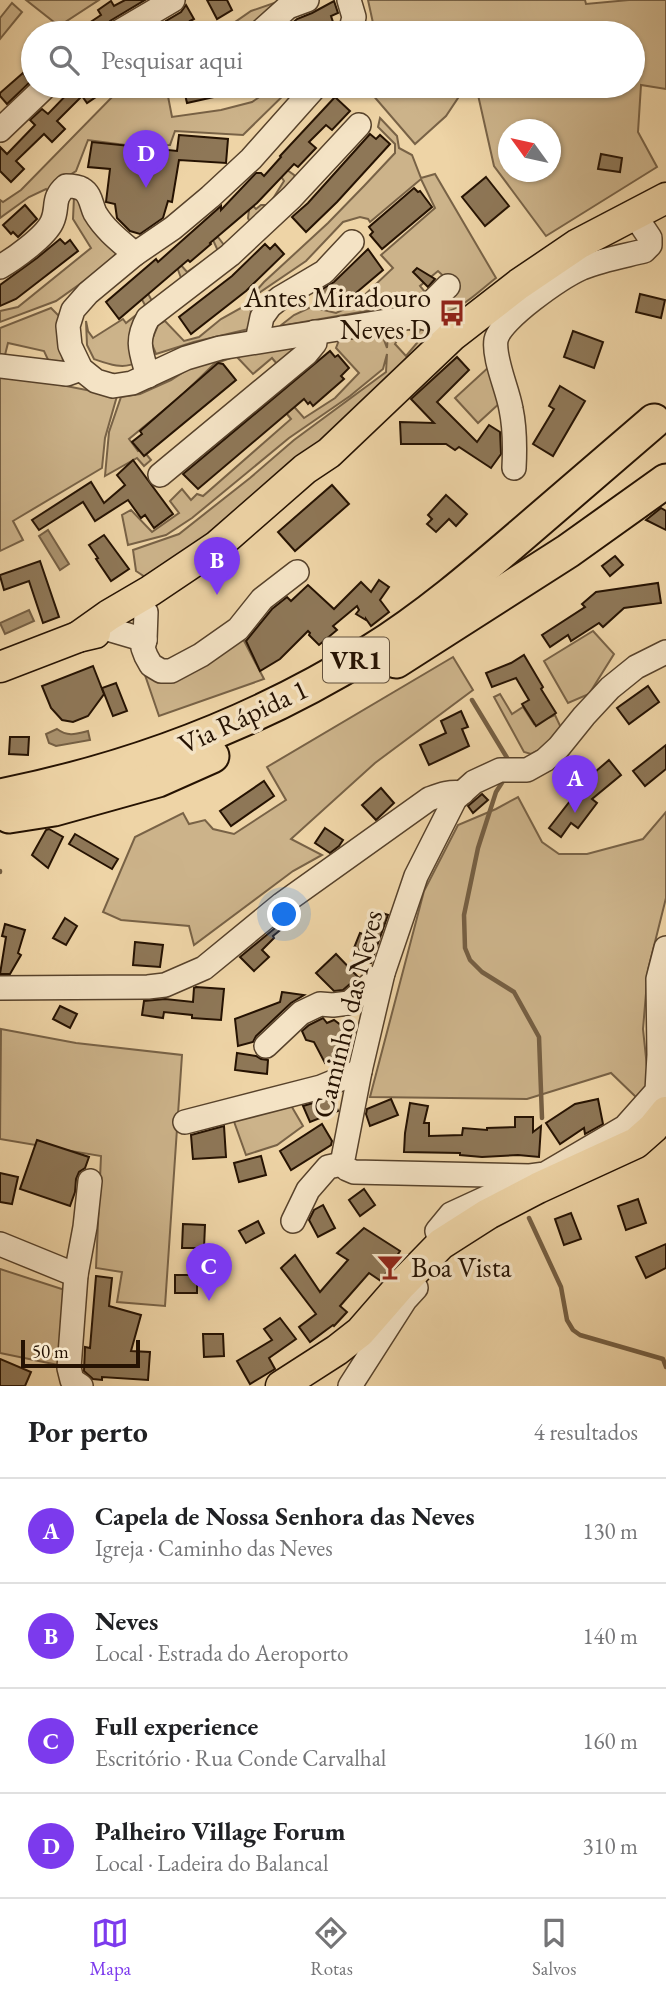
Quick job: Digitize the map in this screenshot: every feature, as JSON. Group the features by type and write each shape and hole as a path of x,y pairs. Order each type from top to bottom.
{"highway":[{"name":"Via Rápida 1","path":"0,796 85,777 173,749 261,711 369,653 474,576 654,421"},
{"name":"Via Rápida 1","path":"0,818 54,808 158,780 315,708 391,664 568,551 666,481"}],"main road":[{"path":"0,667 78,637 146,626 258,532 301,490 329,453 452,336 519,284 578,244 666,198"},
{"path":"146,626 157,597 305,468 329,453"},
{"path":"78,637 108,615 204,556"},
{"path":"281,1386 337,1350 359,1332 438,1247 488,1214 636,1143 666,1112"}],"street":[{"path":"137,21 173,0"},
{"path":"272,21 288,7 307,0"},
{"path":"349,0 353,21"},
{"path":"0,130 33,98"},
{"path":"305,98 251,159 218,190 173,228 135,254 88,293 73,310 68,326 70,346 80,369 96,381 113,386 132,383 186,358 220,348 418,316 435,321 452,336"},
{"path":"148,376 141,352 140,332 148,318 230,255 292,197 359,125"},
{"path":"0,267 10,262 52,223 58,193 66,186 84,190 90,197 101,223 135,254"},
{"path":"514,468 511,409 496,341 502,327 536,297 582,268 644,251 650,245 650,237 634,214"},
{"path":"257,341 262,317 271,306 324,272 352,242"},
{"path":"418,316 449,286"},
{"path":"160,475 306,354 315,343 315,332"},
{"path":"0,366 67,374 80,369"},
{"path":"146,626 143,648 151,665 161,671 171,671 201,655 237,629 262,599 297,572"},
{"name":"Caminho das Neves","path":"342,1164 383,973 416,876 454,799 474,782 500,770 527,770 545,760 610,688 636,667 666,652"},
{"path":"0,988 165,985 204,968 282,904 429,799 455,792 462,793"},
{"path":"293,1221 308,1190 328,1167 342,1164 354,1172 530,1176 545,1174 625,1127 657,1091 658,979 666,948"},
{"path":"266,1046 301,1013 320,1004 349,1003 383,973"},
{"path":"185,1122 321,1087 360,1071"},
{"path":"350,1386 405,1300 437,1265 440,1259 437,1231 451,1214 530,1176"},
{"path":"81,1386 72,1380 69,1368 76,1275 90,1181"},
{"path":"0,1244 76,1275"}],"shaded area":[{"path":"26,0 99,0 67,21 53,21"},
{"path":"368,0 585,0 586,4 666,0 666,89 645,86 645,21 373,21"},
{"path":"280,1 261,21 236,21 251,11"},
{"path":"12,3 22,12 0,39 0,18"},
{"path":"111,98 168,98 172,117 221,110 258,98 281,98 243,135 175,131 170,145 133,146 88,140 76,171 65,178 53,199 46,189 29,197 0,218 0,200 3,202 21,190"},
{"path":"375,98 458,98 446,116 415,144"},
{"path":"479,98 640,98 638,132 657,167 546,236 506,182 561,182 561,119 498,119 498,171 494,166"},
{"path":"380,118 397,136 399,148 412,155 421,178 435,174 496,278 468,301 443,313 435,313 452,284 438,271 420,286 429,297 420,305 384,308 280,326 311,307 336,313 354,305 393,268 381,255 435,208 421,179 370,222 360,217 343,222 306,261 259,293 250,310 258,317 253,328 156,354 151,342 158,325 165,321 184,341 199,337 221,319 241,308 264,282 364,186 395,153 395,144 378,127"},
{"path":"280,165 294,175 298,185 160,306 137,362 121,366 94,359 87,345 86,321 93,338 123,319 126,323 146,307 139,294 146,290 152,301 177,284 181,278 177,267 180,264 187,272 218,251 213,240 218,237 224,245 233,240 251,224 248,218 249,210 245,204 249,202 256,209 261,205 269,205 284,181 276,169"},
{"path":"81,192 121,249 101,269 56,301 0,322 0,311 18,307 91,248 73,219 74,197"},
{"path":"51,308 63,320 63,363 50,364 44,351 8,343 5,355 0,356 0,328"},
{"path":"408,324 419,327 415,333 405,327 395,344 406,356 417,343 417,335 422,327 429,335 426,343 330,437 252,507 152,584 136,571 133,550 179,534 294,440 386,372 387,354 383,369 350,396 289,438 192,518 166,535 128,545 122,515 131,510 152,532 179,513 170,501 182,489 191,500 197,494 203,496 291,419 282,408 289,401 304,418 335,398 359,373 336,348 341,335 381,332 387,348 388,334"},
{"path":"298,345 277,364 272,358 253,374 236,356 214,364 180,397 129,439 138,451 142,449 151,460 144,466 137,458 105,476 109,432 121,397 140,394 171,380 193,366 255,348"},
{"path":"491,365 502,401 478,423 455,398"},
{"path":"0,373 117,396 105,438 102,468 13,521 23,540 0,551"},
{"path":"48,530 69,564 60,570 39,536"},
{"path":"29,610 34,621 5,634 0,623"},
{"path":"593,631 614,654 589,694 568,703 544,661"},
{"path":"242,637 264,679 159,716 144,672"},
{"path":"453,657 473,690 375,763 291,839 322,855 293,871 194,945 189,926 121,920 103,912 135,837 183,813 189,824 205,820 213,829 234,834 286,800 267,767"},
{"path":"500,694 512,714 523,707 534,724 555,715 563,732 557,741 531,754 524,752 494,697"},
{"path":"57,729 68,734 88,731 90,740 56,746 49,743 46,734"},
{"path":"518,797 542,842 559,854 587,854 643,839 666,812 666,898 648,970 643,1029 649,1086 639,1100 611,1073 527,1099 370,1097 424,891 458,825"},
{"path":"1,1029 76,1043 182,1055 165,1306 117,1302 122,1272 96,1268 101,1156 0,1139"},
{"path":"289,1102 303,1126 277,1145 246,1155 232,1116"},
{"path":"0,1269 71,1292 63,1366 0,1353"}],"building":[{"path":"125,0 145,0 110,21 92,21 101,15 98,10 111,1 114,6"},
{"path":"207,0 227,0 232,10 217,19"},
{"path":"334,1 338,13 331,16 333,21 295,21"},
{"path":"186,5 194,19 166,21 181,12"},
{"path":"21,75 21,91 7,104 0,93"},
{"path":"63,98 80,98 57,121 65,129 52,142 44,134 16,161 24,169 11,182 0,171 0,147 7,154 35,125 30,120 42,109 48,114"},
{"path":"186,98 210,98 187,103"},
{"path":"334,98 350,111 332,130 326,125 309,142 316,148 298,167 294,164 257,203 211,244 190,262 188,260 119,319 106,302 156,259 158,262 221,206 221,210 256,173 264,176"},
{"path":"370,134 376,139 380,135 390,144 306,232 292,217"},
{"path":"179,135 228,139 226,163 179,160 172,202 168,201 163,218 140,234 130,231 117,218 115,204 106,202 110,169 88,167 92,142 177,151"},
{"path":"601,154 622,158 620,172 598,169"},
{"path":"486,177 509,206 485,226 462,197"},
{"path":"414,188 420,191 432,207 382,249 370,235 373,232 369,227"},
{"path":"25,205 37,219 18,237 3,225"},
{"path":"60,239 65,244 70,240 78,251 16,299 0,306 0,285"},
{"path":"265,244 270,249 275,244 284,254 246,291 191,334 179,317 232,276"},
{"path":"368,249 383,270 337,309 333,305 330,308 321,298 325,295 321,290 334,282"},
{"path":"417,268 435,279 428,287 413,272"},
{"path":"640,294 665,300 661,318 636,312"},
{"path":"573,331 603,342 594,368 564,357"},
{"path":"330,351 335,357 338,355 349,368 341,376 344,379 313,406 304,399 198,489 183,474"},
{"path":"457,357 469,370 437,402 477,442 489,425 500,432 501,454 491,468 459,447 455,450 446,444 401,444 400,422 434,423 411,399"},
{"path":"218,363 223,364 236,380 144,456 132,442 142,434 140,431"},
{"path":"560,386 585,401 553,456 533,444 554,409 549,406"},
{"path":"133,460 173,514 154,528 145,515 141,518 128,500 95,521 83,502 39,530 32,520 91,482 104,503 125,485 117,475"},
{"path":"332,485 349,504 295,551 278,532"},
{"path":"446,495 467,514 456,526 449,519 436,532 427,524 432,519 428,515"},
{"path":"661,508 666,511 666,530 646,520"},
{"path":"104,535 129,569 111,581 89,545"},
{"path":"615,556 623,565 610,576 602,566"},
{"path":"40,561 59,617 43,623 29,581 4,590 0,576"},
{"path":"379,580 389,587 380,600 389,612 371,626 366,619 356,614 359,610 357,606 333,626 337,630 319,645 308,631 280,659 260,671 246,641 272,609 287,597 291,601 308,585 334,609 361,582 371,592"},
{"path":"658,583 661,603 624,608 603,627 599,623 571,641 568,635 550,647 542,635 585,607 582,604 596,592"},
{"path":"524,655 556,713 536,726 522,704 529,700 516,678 492,687 486,673"},
{"path":"93,666 104,694 88,716 73,722 62,720 51,708 42,686"},
{"path":"116,683 127,711 113,716 102,688"},
{"path":"648,686 659,702 629,724 617,708"},
{"path":"461,711 468,727 462,729 469,746 429,765 420,745 446,733 441,721"},
{"path":"10,737 29,737 28,755 9,754"},
{"path":"666,745 666,769 645,786 633,771"},
{"path":"609,760 621,775 592,799 597,803 578,828 571,823 561,837 549,828 588,778"},
{"path":"264,781 274,796 231,826 220,811"},
{"path":"381,788 394,803 376,820 362,805"},
{"path":"482,794 488,800 473,813 468,806"},
{"path":"325,828 343,840 330,853 315,843"},
{"path":"49,829 63,837 48,868 32,855"},
{"path":"75,834 118,859 112,869 69,844"},
{"path":"379,912 388,915 371,963 365,961 368,953 354,948 360,933 372,937"},
{"path":"292,914 295,918 273,936 262,950 269,957 254,971 240,957"},
{"path":"65,918 77,926 66,945 53,938"},
{"path":"5,924 25,930 18,953 21,955 10,974 0,974 6,937 2,936"},
{"path":"135,942 163,945 160,967 133,965"},
{"path":"336,954 358,977 343,990 334,991 316,973"},
{"path":"196,987 224,989 221,1020 164,1012 163,1018 142,1015 144,1001 165,999 193,1002"},
{"path":"282,992 304,995 291,1003 253,1042 238,1046 235,1019 280,1002"},
{"path":"60,1006 77,1014 70,1028 53,1019"},
{"path":"323,1018 327,1023 334,1020 350,1032 355,1031 352,1044 337,1045 342,1055 325,1063 314,1042 306,1040 302,1031"},
{"path":"237,1053 268,1060 267,1074 235,1070"},
{"path":"333,1097 338,1111 310,1122 303,1106"},
{"path":"391,1099 398,1115 370,1126 367,1109"},
{"path":"598,1099 603,1124 585,1134 584,1128 560,1144 546,1123 575,1104"},
{"path":"410,1103 428,1106 424,1123 429,1123 429,1136 462,1135 463,1128 487,1130 515,1127 515,1117 533,1117 533,1132 541,1126 539,1157 482,1157 460,1153 404,1152"},
{"path":"322,1124 332,1141 331,1145 291,1170 280,1151"},
{"path":"224,1126 226,1157 193,1159 191,1135"},
{"path":"37,1140 89,1157 85,1168 79,1172 76,1179 70,1206 20,1189"},
{"path":"261,1156 266,1175 239,1182 234,1163"},
{"path":"0,1173 18,1177 12,1204 0,1202"},
{"path":"364,1189 375,1205 360,1216 349,1200"},
{"path":"638,1199 646,1223 626,1230 618,1206"},
{"path":"323,1205 335,1228 318,1237 309,1220 314,1210"},
{"path":"571,1213 581,1239 564,1245 555,1219"},
{"path":"258,1221 264,1233 246,1243 239,1231"},
{"path":"183,1224 205,1225 204,1248 182,1248"},
{"path":"364,1228 400,1251 381,1281 369,1273 340,1306 347,1312 334,1326 310,1342 299,1327 316,1314 281,1268 295,1255 320,1292 348,1260 337,1253"},
{"path":"666,1244 666,1268 646,1278 636,1257"},
{"path":"175,1275 197,1275 197,1293 175,1293"},
{"path":"96,1276 112,1278 109,1306 141,1315 131,1351 150,1352 148,1380 102,1377 102,1380 93,1379 84,1371 85,1347 90,1348"},
{"path":"280,1318 296,1339 269,1358 275,1369 250,1384 237,1361 272,1340 264,1329"},
{"path":"203,1334 223,1334 224,1356 204,1357"},
{"path":"0,1359 31,1372 25,1386 0,1386"}],"waterway":[{"path":"472,700 509,761"},
{"path":"505,778 496,792 478,848 464,915 465,948 470,960 482,972 514,992 539,1037 542,1118"},
{"path":"529,1218 561,1287 567,1320 573,1330 580,1335 663,1359 666,1367"}],"place":[{"name":"Palheiro Village Forum","path":"146,188"},
{"name":"Antes Miradouro Neves D","path":"452,313"},
{"name":"Neves","path":"217,595"},
{"name":"Capela de Nossa Senhora das Neves","path":"575,813"},
{"name":"Boa Vista","path":"390,1267"},
{"name":"Full experience","path":"209,1301"}]}
